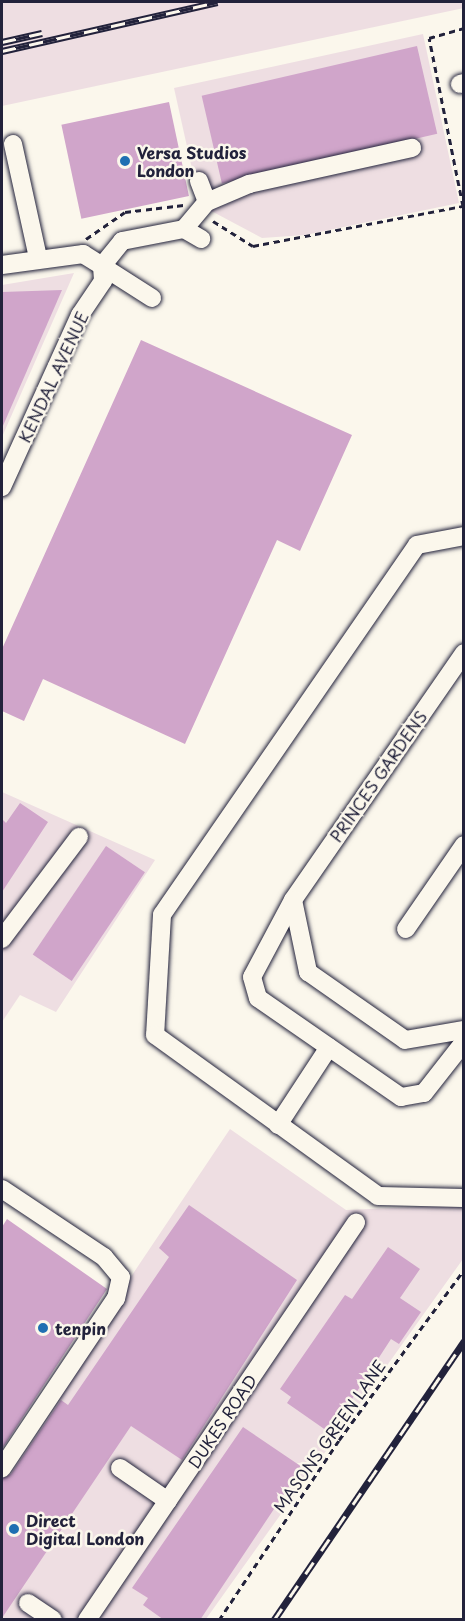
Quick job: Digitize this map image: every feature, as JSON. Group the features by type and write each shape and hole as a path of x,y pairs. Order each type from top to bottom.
{"street":[{"path":"13,144 38,258"},
{"path":"102,266 122,241 184,229 207,202 249,184 412,148"},
{"path":"199,181 207,202"},
{"path":"184,229 201,239"},
{"path":"2,265 76,253 102,266 152,298"},
{"name":"KENDAL AVENUE","path":"2,488 80,315 103,280 102,266"},
{"path":"464,536 417,545 162,915 155,1035 378,1196 464,1198"},
{"name":"PRINCES GARDENS","path":"460,665 293,900 252,978 258,998 401,1097 424,1094 464,1042"},
{"path":"2,939 79,837"},
{"path":"406,929 464,845"},
{"path":"293,900 308,972 405,1040 464,1030"},
{"path":"278,1125 329,1047"},
{"path":"2,1190 105,1257 120,1271 116,1298 2,1468"},
{"name":"DUKES ROAD","path":"87,1620 356,1223"},
{"path":"120,1467 168,1502"},
{"path":"28,1603 53,1620"}],"path":[{"name":"MASONS GREEN LANE","path":"219,1620 339,1440 464,1270"}],"shaded area":[{"path":"2,2 463,2 464,8 2,106"},
{"path":"423,34 459,203 305,235 262,238 200,205 174,88"},
{"path":"74,273 2,437 2,285"},
{"path":"2,792 155,860 56,1012 20,995 2,1022"},
{"path":"230,1129 346,1210 463,1205 463,1259 206,1619 2,1620 2,1469"}],"building":[{"path":"417,46 437,134 222,183 202,96"},
{"name":"Versa Studios London","path":"169,102 189,196 81,219 61,125"},
{"path":"62,290 2,428 2,292"},
{"path":"141,340 352,435 300,551 277,540 185,744 43,679 24,721 2,711 2,649"},
{"path":"20,803 48,822 2,892 2,819 6,823"},
{"path":"106,846 145,872 72,981 33,955"},
{"path":"189,1205 297,1280 182,1460 131,1426 2,1618 2,1479 11,1474 61,1400 68,1405 169,1257 159,1248"},
{"name":"tenpin","path":"7,1219 107,1289 2,1449 2,1227"},
{"path":"388,1247 420,1269 400,1298 421,1312 399,1344 391,1339 330,1433 287,1403 291,1397 280,1389 345,1295 352,1299"},
{"path":"243,1427 302,1467 200,1620 164,1620 143,1605 148,1598 132,1588"}],"railway":[{"path":"2,51 217,2"},
{"path":"2,42 42,33"},
{"path":"274,1620 464,1341"}],"place":[{"name":"Versa Studios London","path":"125,161"},
{"name":"tenpin","path":"43,1328"},
{"name":"Direct Digital London","path":"14,1529"}]}
